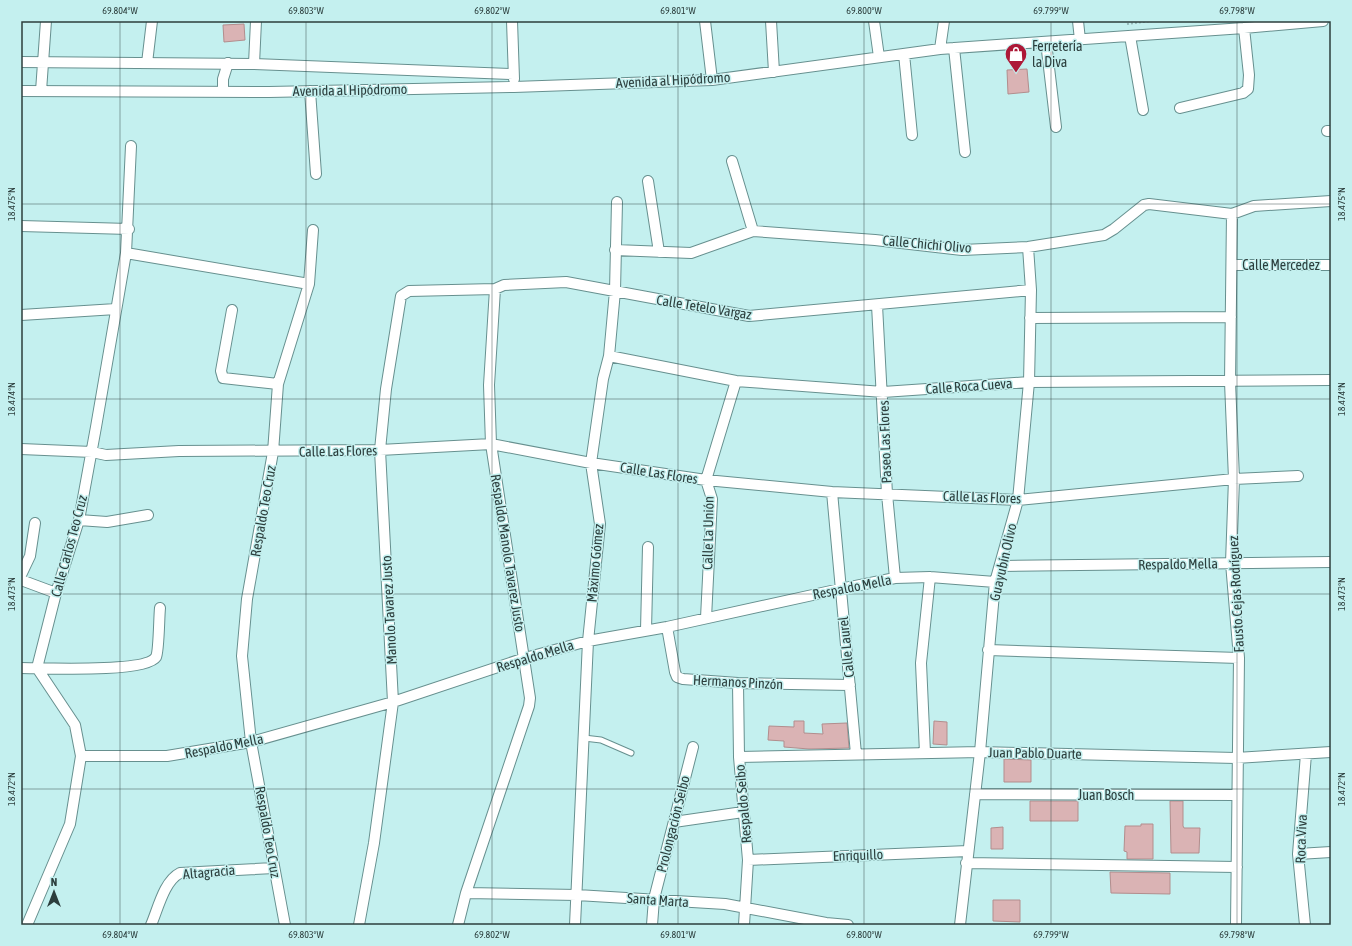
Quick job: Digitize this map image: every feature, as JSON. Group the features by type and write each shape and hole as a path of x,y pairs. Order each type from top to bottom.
{"street":[{"path":"41,91 46,21"},
{"path":"147,63 152,21"},
{"path":"254,64 256,21"},
{"path":"512,21 514,87"},
{"path":"705,21 712,80"},
{"path":"771,21 774,72"},
{"path":"874,21 879,57"},
{"path":"940,49 944,21"},
{"path":"1078,21 1080,40"},
{"name":"Avenida al Hipódromo","path":"21,91 310,91 514,87 712,80 940,49 1080,40 1323,21"},
{"path":"1180,108 1242,93 1248,89 1249,75 1244,28"},
{"path":"1130,36 1143,110"},
{"path":"1046,42 1056,127"},
{"path":"954,48 965,152"},
{"path":"904,54 912,135"},
{"path":"21,62 228,63 513,74"},
{"path":"223,92 222,79 228,63"},
{"path":"310,91 316,174"},
{"name":"Calle Carlos Teo Cruz","path":"37,668 56,593 79,520 92,452 129,229 131,146"},
{"path":"732,161 753,231"},
{"path":"648,181 659,252"},
{"path":"1232,214 1254,206 1331,201"},
{"name":"Máximo Gómez","path":"575,925 588,640 600,524 591,463 603,379 609,356 615,291 617,202"},
{"name":"Calle Chichi Olivo","path":"615,250 691,254 753,231 874,240 962,250 1028,247 1104,235 1114,230 1144,205 1149,204 1232,214"},
{"name":"Fausto Cejas Rodríguez","path":"1232,214 1230,382 1234,479 1231,563 1239,658 1236,758 1236,925"},
{"path":"21,226 129,229"},
{"name":"Respaldo Teo Cruz","path":"285,925 251,742 242,656 247,598 273,452 278,384 309,284 313,230"},
{"name":"Guayubín Olivo","path":"960,925 980,752 995,582 1001,566 1018,500 1029,382 1031,290 1028,247"},
{"path":"126,252 309,284"},
{"name":"Calle Mercedez","path":"1232,265 1331,265"},
{"name":"Calle Tetelo Vargaz","path":"403,294 409,291 495,289 504,285 566,282 749,316 1031,290"},
{"name":"Respaldo Manolo Tavarez Justo","path":"458,925 466,893 529,706 530,698 491,444 489,385 495,289"},
{"name":"Manolo Tavarez Justo","path":"359,925 374,843 393,702 380,450 386,389 401,296 403,294"},
{"name":"Paseo Las Flores","path":"878,305 887,494 895,578"},
{"path":"21,315 116,309"},
{"path":"232,310 221,371 223,378 278,384"},
{"path":"1030,318 1231,317"},
{"name":"Calle Roca Cueva","path":"609,356 736,381 883,392 1029,382 1230,382 1331,380"},
{"name":"Calle La Unión","path":"706,618 712,499 706,480 736,381"},
{"name":"Calle Las Flores","path":"21,448 92,452 106,455 180,451 273,452 380,450 491,444 591,463 706,480 832,492 1018,500 1234,479 1298,476"},
{"name":"Calle Laurel","path":"832,492 856,754"},
{"path":"79,520 107,522 148,515"},
{"path":"21,575 30,556 35,523"},
{"path":"646,630 648,547"},
{"name":"Respaldo Mella","path":"1001,566 1331,562"},
{"name":"Respaldo Mella","path":"81,756 167,756 251,742 393,702 525,658 588,640 667,627 895,578 930,578 995,582"},
{"path":"925,753 921,663 930,578"},
{"path":"21,580 56,593"},
{"path":"21,668 112,668 151,663 157,656 160,608"},
{"name":"Hermanos Pinzón","path":"667,627 675,672 677,677 683,679 738,683 850,685"},
{"path":"988,650 1239,658"},
{"path":"27,925 70,824 81,756 75,725 37,668"},
{"name":"Respaldo Seibo","path":"738,683 739,757 748,860 744,925"},
{"name":"Prolongación Seibo","path":"652,925 654,899 693,747"},
{"name":"Juan Pablo Duarte","path":"739,757 980,752 1236,758 1331,752"},
{"name":"Roca Viva","path":"1305,925 1298,854 1306,754"},
{"name":"Juan Bosch","path":"975,794 1237,795"},
{"path":"674,822 743,812"},
{"name":"Enriquillo","path":"748,860 968,851"},
{"path":"1298,854 1331,852"},
{"path":"966,863 1237,867"},
{"name":"Altagracia","path":"151,925 170,882 174,876 180,873 274,868"},
{"name":"Santa Marta","path":"466,893 576,895 725,904 744,909 826,924 848,925"}],"lane":[{"path":"584,738 601,740 632,753"}],"building":[{"path":"244,24 245,40 224,42 223,25"},
{"path":"1027,69 1029,92 1008,94 1007,70"},
{"path":"794,721 804,721 804,733 823,734 822,724 847,723 849,748 809,749 784,747 784,741 768,740 769,726 794,727"},
{"path":"934,721 947,722 947,745 933,744"},
{"path":"1004,759 1031,760 1031,782 1004,782"},
{"path":"1030,801 1078,801 1078,821 1030,821"},
{"path":"1170,801 1183,801 1184,828 1200,828 1199,853 1171,853"},
{"path":"1141,824 1153,824 1153,859 1127,859 1127,852 1124,851 1125,826 1141,826"},
{"path":"1003,827 1003,849 991,849 991,828"},
{"path":"1110,872 1170,873 1170,894 1111,893"},
{"path":"993,900 1020,900 1020,922 993,921"}],"place":[{"name":"Ferretería la Diva","path":"1016,74"}]}
